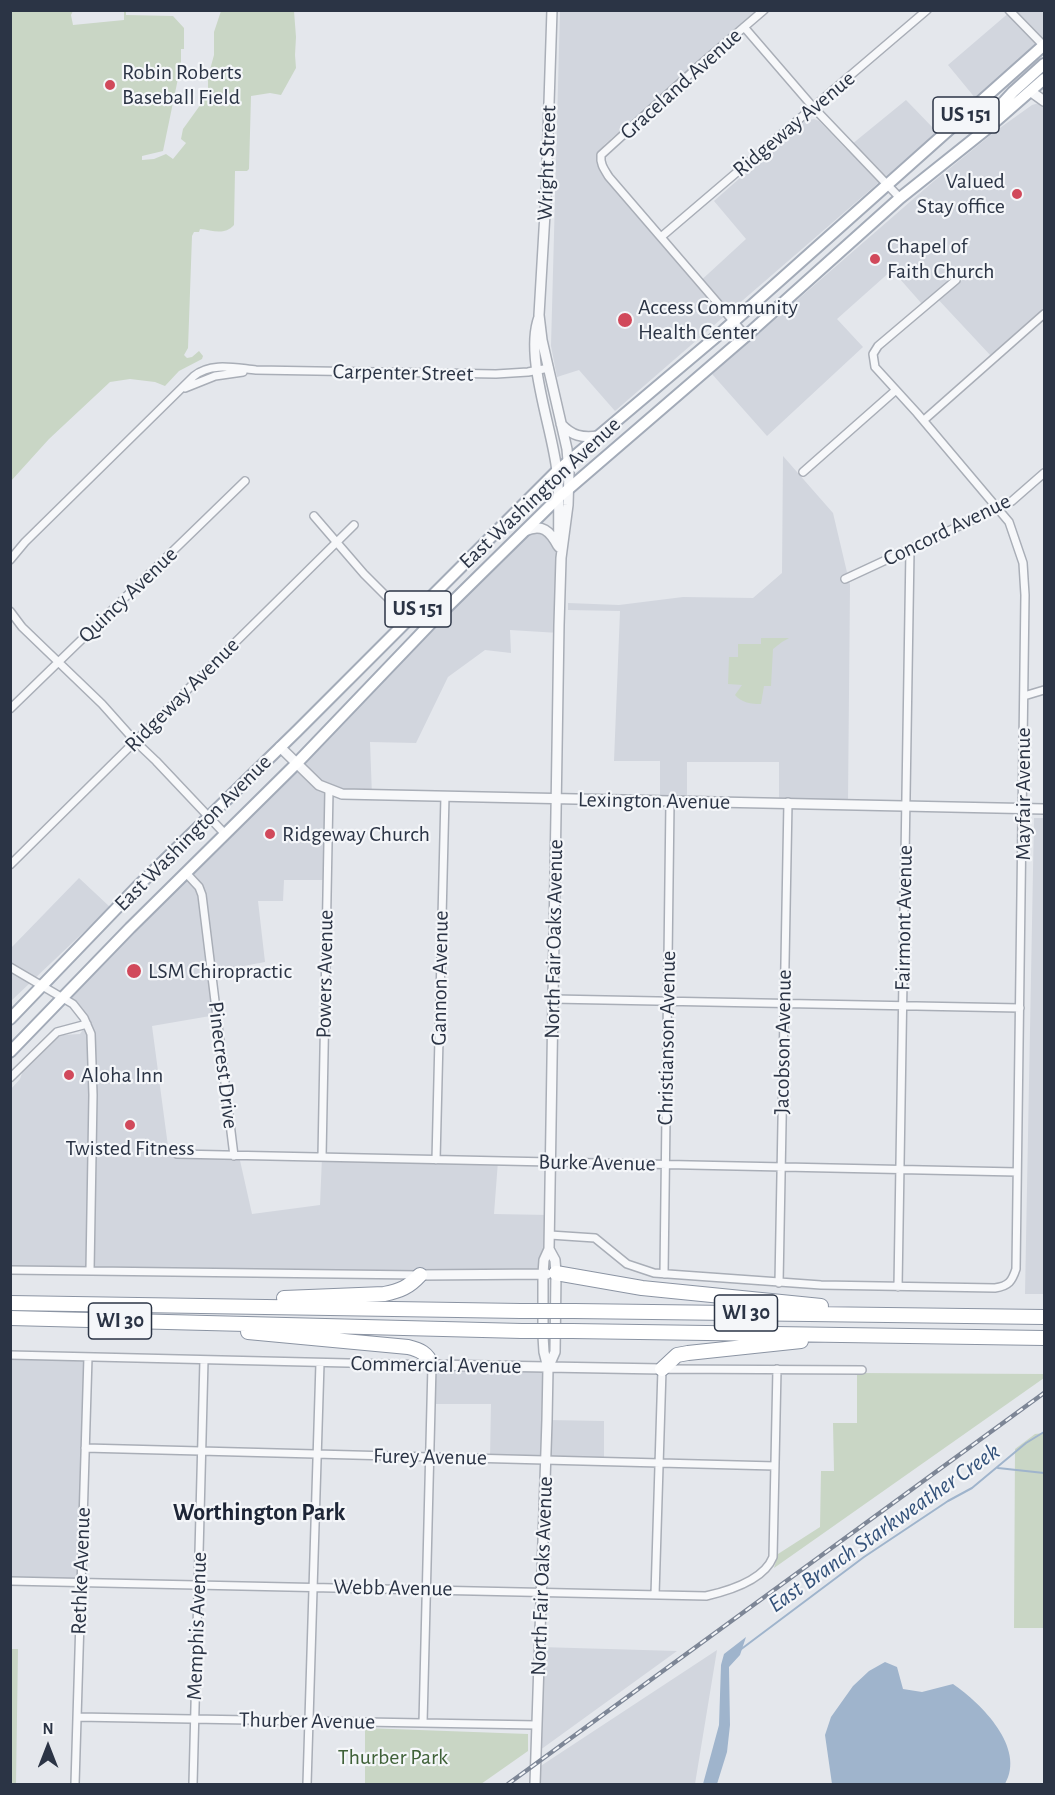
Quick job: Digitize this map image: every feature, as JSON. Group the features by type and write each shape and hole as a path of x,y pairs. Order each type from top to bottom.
{"highway":[{"path":"550,1274 642,1288 918,1316"},
{"path":"98,1305 384,1294 400,1291 411,1285 420,1275"},
{"name":"WI 30","path":"10,1303 1044,1317"},
{"name":"WI 30","path":"12,1319 522,1331 1044,1338"},
{"path":"223,1324 250,1333 408,1347 425,1354 432,1365"},
{"path":"662,1369 677,1355 688,1353 868,1335"}],"main road":[{"name":"East Washington Avenue","path":"10,1019 209,817 557,471 734,321 1044,46"},
{"path":"988,127 990,117 1044,64"},
{"name":"East Washington Avenue","path":"10,1052 297,763 433,621 558,498 746,336 900,198 1043,81"}],"street":[{"name":"Wright Street","path":"552,10 546,196 539,315 542,340 568,461"},
{"name":"Graceland Avenue","path":"661,237 609,177 603,168 601,155 764,10"},
{"name":"Ridgeway Avenue","path":"661,237 927,10"},
{"path":"1010,10 1044,46"},
{"path":"744,27 813,107 900,198"},
{"path":"1030,91 1044,101"},
{"path":"661,237 746,336"},
{"name":"Mayfair Avenue","path":"898,1287 1003,1287 1012,1282 1016,1269 1024,808 1025,595 1023,564 1009,522 924,420 875,367 873,359 878,346 956,280"},
{"path":"924,420 1044,314"},
{"name":"Wright Street","path":"539,315 534,339 557,471"},
{"name":"Carpenter Street","path":"10,560 25,542 198,373 211,368 496,374 549,368"},
{"path":"803,471 896,390"},
{"path":"561,424 578,436 598,436"},
{"name":"North Fair Oaks Avenue","path":"560,554 569,489 568,461"},
{"name":"North Fair Oaks Avenue","path":"535,1785 548,1368 555,1352 550,1274 555,1260 549,1249 549,1235 560,554 557,471"},
{"name":"Concord Avenue","path":"845,579 1012,501 1044,473"},
{"name":"Quincy Avenue","path":"10,710 245,481"},
{"path":"314,516 364,574 408,618"},
{"name":"Ridgeway Avenue","path":"10,865 354,525"},
{"path":"523,532 534,527 544,528 550,533 560,554"},
{"name":"Fairmont Avenue","path":"898,1287 910,550"},
{"path":"10,611 22,627 102,704 225,834"},
{"path":"1024,696 1044,690"},
{"name":"Lexington Avenue","path":"280,747 319,785 342,794 1044,808"},
{"name":"Powers Avenue","path":"322,1157 329,790"},
{"name":"Gannon Avenue","path":"436,1160 445,796"},
{"name":"Christianson Avenue","path":"664,1274 670,802"},
{"name":"Jacobson Avenue","path":"779,1283 788,802"},
{"name":"Pinecrest Drive","path":"186,873 199,887 202,895 234,1156"},
{"path":"10,967 63,997 79,1010 87,1024 92,1042 90,1270"},
{"path":"553,999 1020,1008"},
{"path":"10,1078 57,1032 87,1024"},
{"name":"Burke Avenue","path":"177,1155 1017,1172"},
{"path":"549,1235 595,1238 627,1264 664,1274 779,1283 898,1287"},
{"path":"10,1270 420,1275 550,1274"},
{"name":"Commercial Avenue","path":"10,1355 548,1368 862,1370"},
{"name":"Rethke Avenue","path":"75,1785 88,1357"},
{"name":"Memphis Avenue","path":"193,1785 204,1360"},
{"path":"307,1785 320,1363"},
{"path":"423,1723 432,1365"},
{"path":"656,1595 662,1369"},
{"path":"775,1466 777,1370"},
{"name":"Furey Avenue","path":"86,1448 775,1466"},
{"name":"Webb Avenue","path":"10,1581 706,1596 744,1584 768,1566 774,1550 775,1466"},
{"name":"Thurber Avenue","path":"77,1717 537,1725"}],"shaded area":[{"path":"560,11 758,11 605,144 597,156 599,169 606,180 696,285 746,239 714,201 804,121 814,119 819,121 846,149 906,100 937,132 615,411 579,370 557,377 551,346"},
{"path":"1011,11 1044,11 1044,37 976,99 948,65"},
{"path":"1039,103 1044,106 1044,309 991,356 934,295 922,304 892,270 837,319 863,347 767,436 712,374 934,181 997,130 1032,105"},
{"path":"783,456 833,513 850,585 848,800 779,799 779,762 687,762 687,796 660,796 660,761 614,761 620,611 568,610 568,603 619,605 683,597 753,598 782,573"},
{"path":"538,527 559,549 559,633 510,630 511,653 485,650 448,677 416,743 370,742 372,796 329,790 327,880 284,880 283,901 258,901 265,962 211,972 216,1015 152,1026 169,1154 239,1156 252,1214 320,1205 322,1157 498,1161 494,1214 549,1215 543,1274 11,1270 11,1089 20,1079 23,1070 56,1038 63,1035 80,1034 87,1024 63,997 523,532"},
{"path":"1034,818 1044,818 1044,1294 1025,1294"},
{"path":"79,878 110,907 11,1001 11,948"},
{"path":"11,1355 88,1357 80,1583 11,1581"},
{"path":"432,1365 548,1368 547,1420 604,1421 604,1461 490,1459 491,1404 431,1404"},
{"path":"540,1647 677,1651 536,1753"},
{"path":"717,1650 695,1784 535,1784 536,1769"}],"green space":[{"path":"11,10 73,11 71,15 73,25 124,20 124,11 126,11 126,15 173,16 184,28 184,49 181,49 181,64 163,151 142,156 142,160 154,159 166,154 173,159 186,143 181,139 183,129 206,97 214,55 214,32 221,11 294,11 296,68 281,95 270,93 251,96 249,169 235,171 234,225 222,231 200,229 192,236 188,348 184,355 187,358 192,357 199,351 203,356 202,359 179,371 165,386 155,382 130,379 110,382 49,439 11,481"},
{"path":"761,638 789,638 773,649 771,686 764,686 761,704 741,700 735,695 742,685 728,684 729,657 738,657 738,644 761,644"},
{"path":"857,1373 1044,1374 1044,1378 774,1568 778,1554 820,1527 821,1471 834,1471 833,1423 857,1423"},
{"path":"1044,1433 1044,1628 1014,1628 1015,1449 1035,1434"},
{"path":"11,1649 18,1649 16,1784 10,1784"},
{"name":"Thurber Park","path":"365,1728 528,1734 528,1751 481,1784 365,1784"}],"water":[{"path":"746,1637 740,1655 729,1667 730,1725 727,1752 717,1784 703,1784 719,1725 721,1665 724,1654"},
{"path":"885,1662 897,1667 903,1689 922,1692 953,1684 988,1715 998,1728 1010,1756 1010,1770 1005,1784 832,1784 825,1735 831,1717 853,1686 869,1671"}],"waterway":[{"name":"East Branch Starkweather Creek","path":"740,1650 864,1557 948,1501 972,1488 1026,1443 1044,1432"},
{"path":"998,1468 1044,1473"}],"railway":[{"path":"508,1784 1044,1393"}],"place":[{"name":"Robin Roberts Baseball Field","path":"110,85"},
{"name":"Valued Stay office","path":"1017,194"},
{"name":"Chapel of Faith Church","path":"875,259"},
{"name":"Access Community Health Center","path":"625,320"},
{"name":"Ridgeway Church","path":"270,834"},
{"name":"LSM Chiropractic","path":"134,971"},
{"name":"Aloha Inn","path":"69,1075"},
{"name":"Twisted Fitness","path":"130,1125"}],"district":[{"name":"Worthington Park","path":"259,1513"}]}
